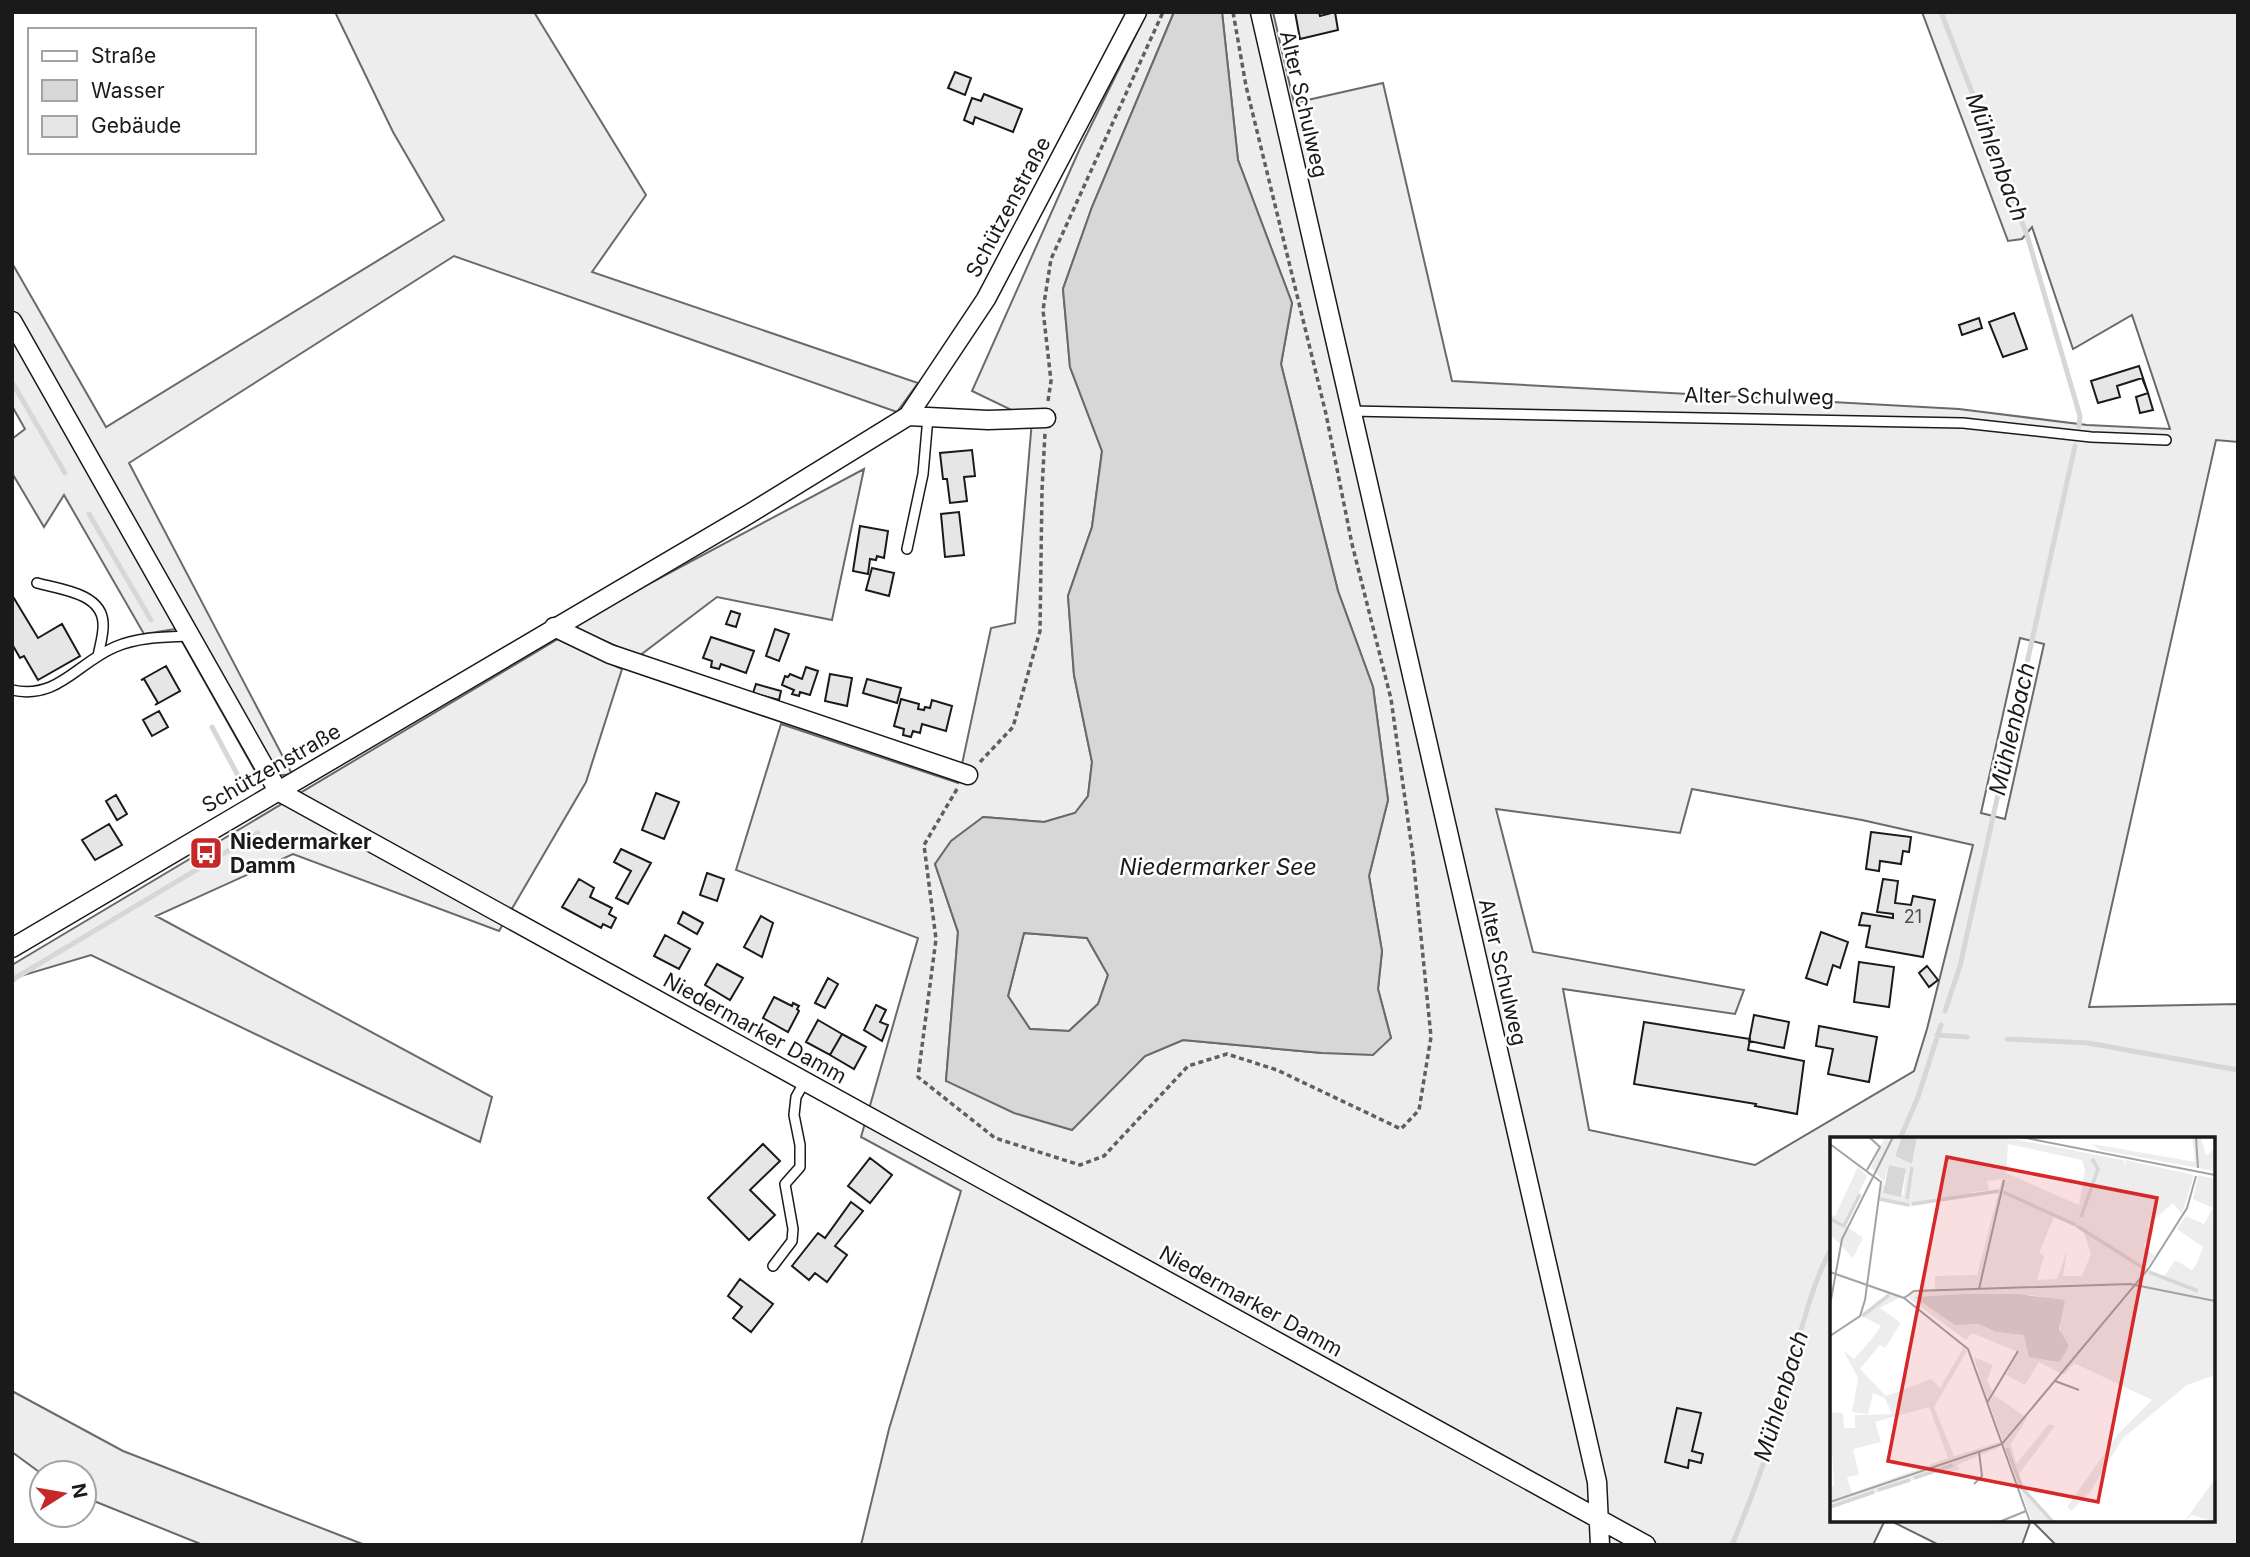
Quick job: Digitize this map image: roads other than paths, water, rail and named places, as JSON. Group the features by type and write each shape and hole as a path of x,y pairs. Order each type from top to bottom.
{"street":[{"name":"Schützenstraße","path":"12,948 749,514 908,416 986,299 1137,12"},
{"name":"Alter Schulweg","path":"1260,12 1597,1482 1600,1545"},
{"path":"12,321 278,791"},
{"path":"908,416 989,420 1046,418"},
{"path":"554,628 610,654 968,775"},
{"name":"Niedermarker Damm","path":"278,791 1646,1545"}],"lane":[{"name":"Alter Schulweg","path":"1350,411 1963,423 2091,437 2166,440"},
{"path":"907,549 923,474 928,418"},
{"path":"37,583 90,600 100,609 103,623 98,656"},
{"path":"12,690 27,693 45,691 98,656 128,642 190,636"},
{"path":"774,1266 792,1241 793,1229 785,1184 800,1167 800,1145 794,1115 796,1097 805,1081"}],"water":[{"name":"Niedermarker See","path":"1174,12 1222,12 1238,160 1292,303 1281,364 1338,591 1373,687 1388,800 1369,876 1382,951 1378,989 1391,1038 1373,1055 1183,1040 1145,1056 1072,1130 1014,1113 946,1081 958,932 935,864 951,841 983,817 1044,822 1075,813 1088,796 1092,762 1074,675 1068,596 1092,527 1102,451 1070,367 1063,289 1092,207","holes":["1024,933 1087,938 1108,975 1098,1004 1069,1031 1030,1029 1008,996"]}],"waterway":[{"name":"Mühlenbach","path":"1941,12 2027,235 2080,416 2079,426"},
{"path":"12,382 65,473"},
{"name":"Mühlenbach","path":"1945,1011 1960,966 2075,446"},
{"path":"89,514 151,620"},
{"path":"212,727 244,787"},
{"path":"12,980 258,833"},
{"name":"Mühlenbach","path":"1901,1137 1918,1097 1941,1025"},
{"path":"1937,1035 1967,1037"},
{"path":"2007,1039 2088,1043 2238,1070"},
{"name":"Mühlenbach","path":"1732,1545 1771,1442 1808,1305 1830,1251"}],"place":[{"name":"Niedermarker Damm","path":"206,853"}]}
